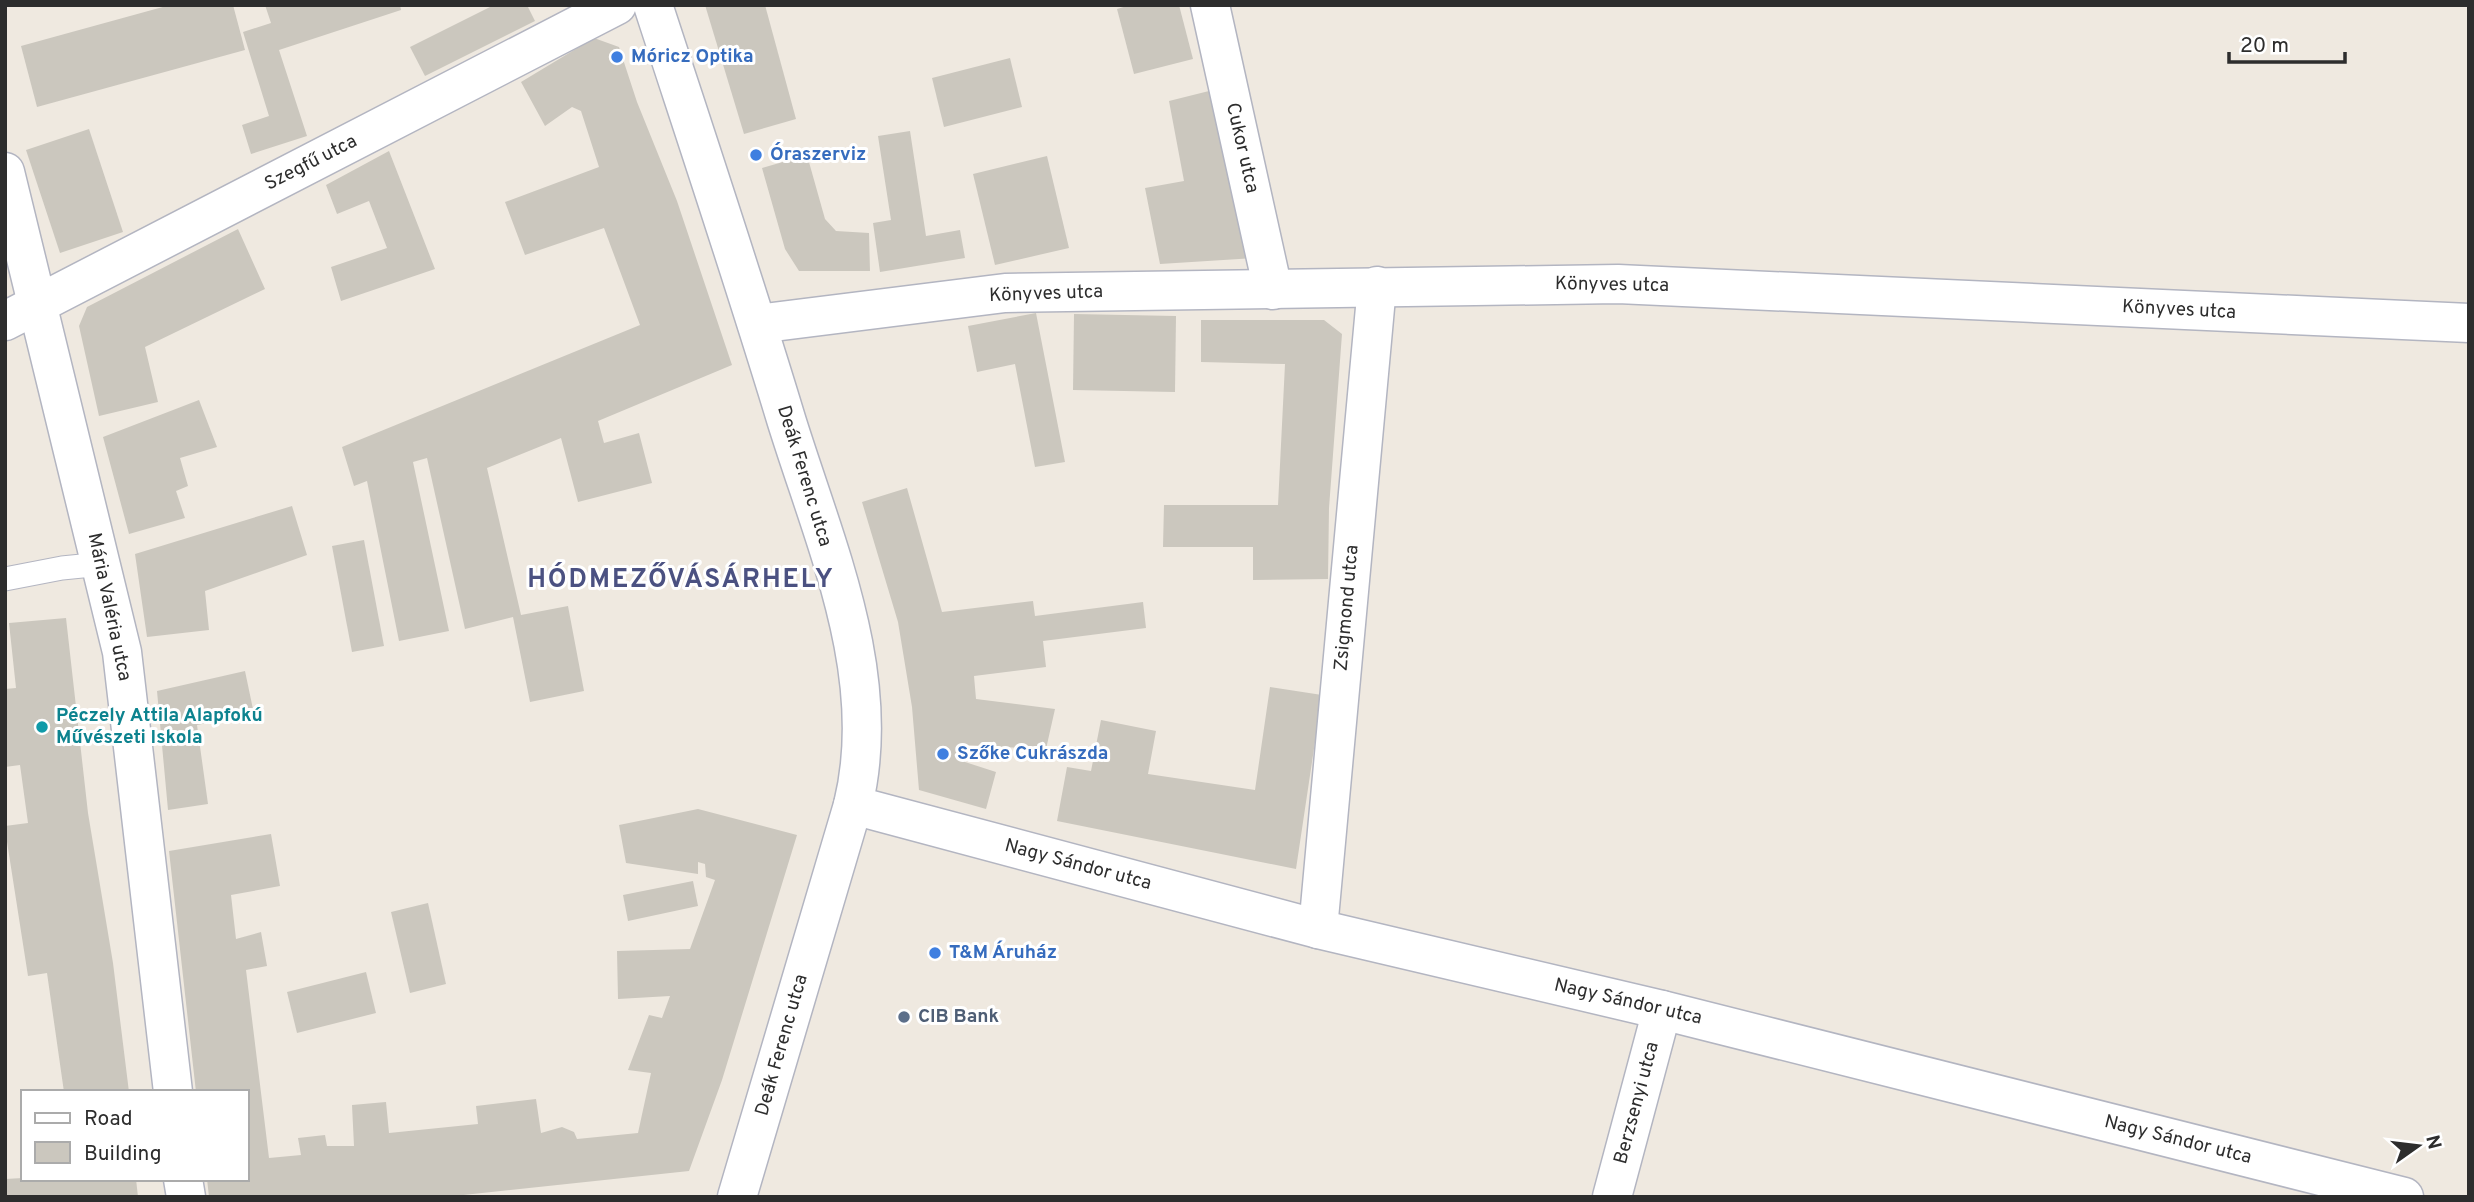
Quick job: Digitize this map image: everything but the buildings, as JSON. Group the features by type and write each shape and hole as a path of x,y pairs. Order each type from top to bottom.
{"street":[{"name":"Szegfű utca","path":"5,321 617,5"},
{"name":"Deák Ferenc utca","path":"653,5 757,324 852,632 864,715 860,776 853,805 737,1197"},
{"name":"Cukor utca","path":"1210,5 1273,290"},
{"name":"Mária Valéria utca","path":"5,173 39,303 122,652 173,1090"},
{"name":"Könyves utca","path":"757,324 1005,293 1618,284 2469,323"},
{"name":"Zsigmond utca","path":"1318,929 1377,286"},
{"name":"Nagy Sándor utca","path":"853,805 1318,929 1662,1010 2404,1197"},
{"name":"Berzsenyi utca","path":"1612,1197 1662,1010"}],"lane":[{"path":"5,579 62,568 102,564"}],"place":[{"name":"Móricz Optika","path":"617,57"},
{"name":"Óraszerviz","path":"756,155"},
{"name":"Péczely Attila Alapfokú Művészeti Iskola","path":"42,727"},
{"name":"Szőke Cukrászda","path":"943,754"},
{"name":"T&M Áruház","path":"935,953"},
{"name":"CIB Bank","path":"904,1017"}],"district":[{"name":"HÓDMEZŐVÁSÁRHELY","path":"681,580"}]}
